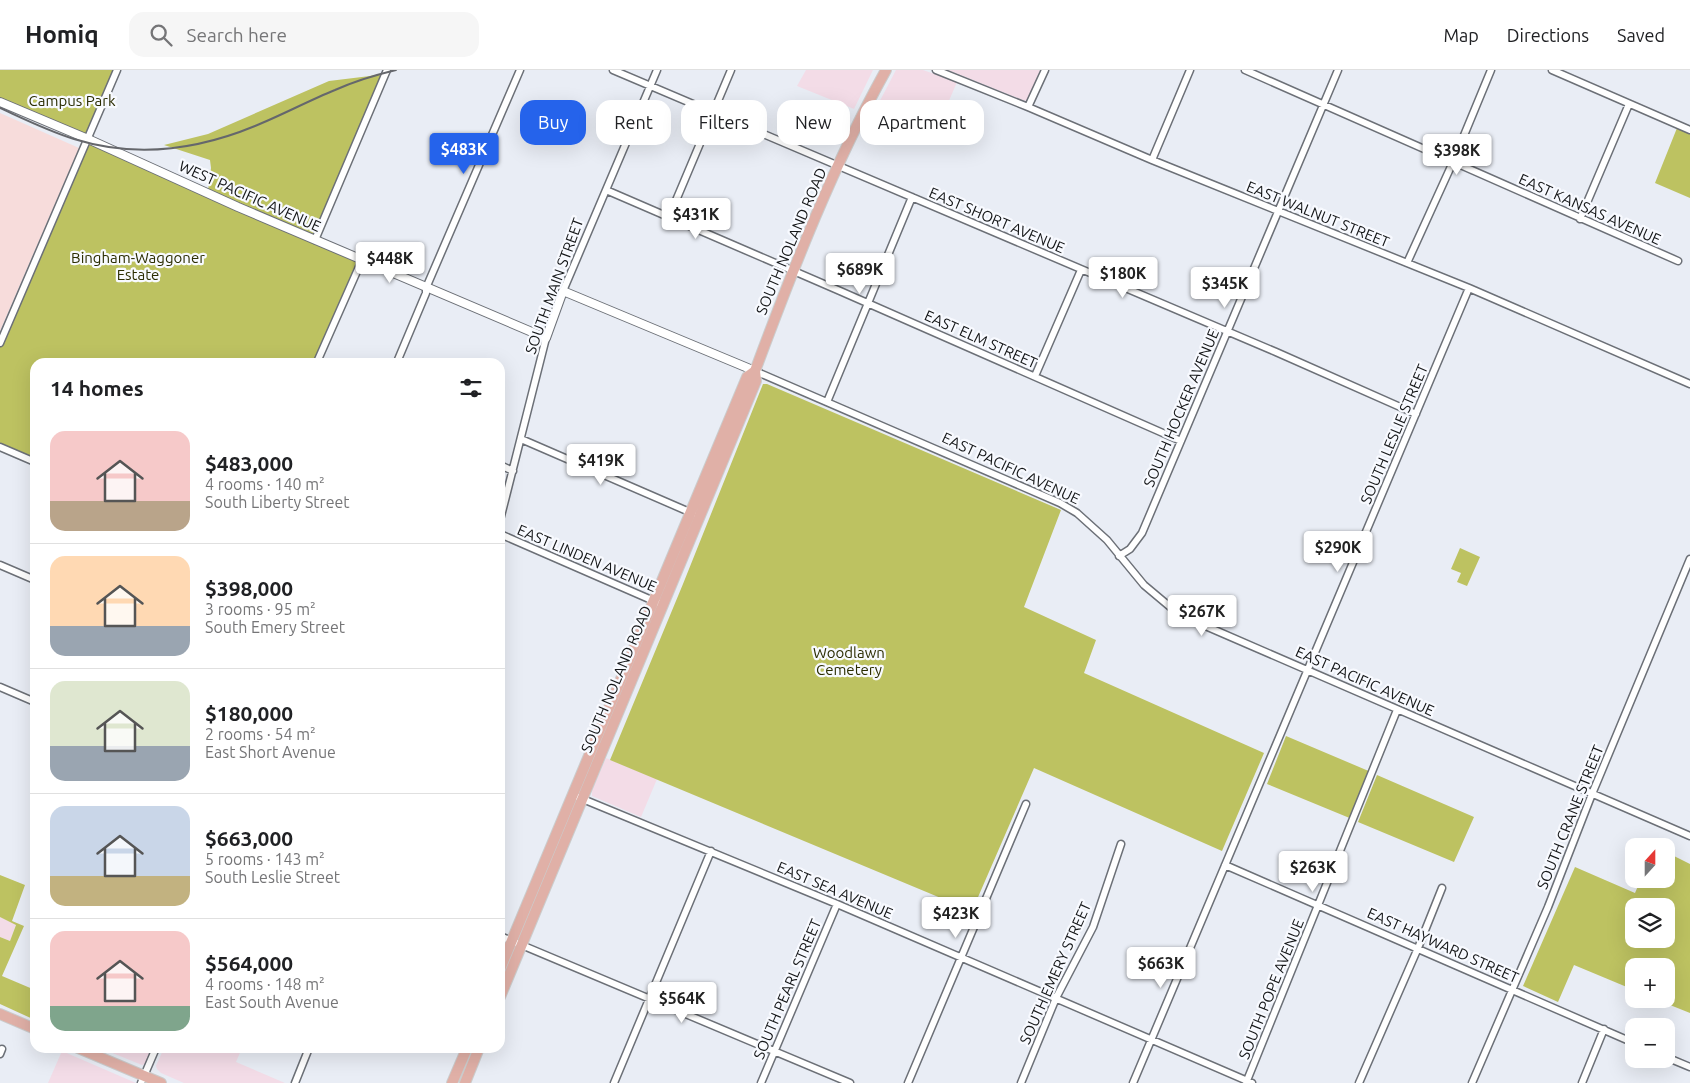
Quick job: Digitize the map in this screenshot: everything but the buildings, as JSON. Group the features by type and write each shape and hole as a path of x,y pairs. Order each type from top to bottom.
{"main road":[{"name":"SOUTH NOLAND ROAD","path":"659,602 701,517 756,382 755,371 794,271 838,166 886,70"},
{"name":"SOUTH NOLAND ROAD","path":"505,981 517,944 659,602 690,512 747,378 755,371"},
{"name":"SOUTH NOLAND ROAD","path":"505,962 517,944"},
{"path":"0,1014 30,1027"},
{"path":"88,1053 143,1079 161,1083"},
{"path":"452,1083 465,1053"},
{"path":"465,1083 477,1053"}],"street":[{"path":"0,343 117,70"},
{"path":"315,240 388,70"},
{"path":"399,358 426,293 426,288 520,70"},
{"name":"EAST SHORT AVENUE","path":"613,70 684,100"},
{"name":"SOUTH MAIN STREET","path":"505,501 546,338 657,70"},
{"path":"717,100 731,70"},
{"name":"EAST WALNUT STREET","path":"936,70 1152,160 1469,288 1690,384"},
{"path":"1028,107 1045,70"},
{"path":"1152,160 1190,70"},
{"name":"EAST KANSAS AVENUE","path":"1245,70 1678,261"},
{"name":"SOUTH HOCKER AVENUE","path":"1120,556 1130,548 1142,533 1338,70"},
{"path":"1407,263 1492,70"},
{"path":"1552,70 1690,130"},
{"name":"WEST PACIFIC AVENUE","path":"0,102 88,139 238,207 546,338"},
{"path":"1580,219 1629,104"},
{"name":"EAST SHORT AVENUE","path":"767,136 1416,414"},
{"path":"669,217 698,145"},
{"name":"EAST ELM STREET","path":"606,190 1180,441"},
{"path":"827,402 912,197"},
{"path":"319,358 362,260"},
{"path":"1035,376 1081,270"},
{"name":"SOUTH LESLIE STREET","path":"1225,865 1469,288"},
{"name":"EAST PACIFIC AVENUE","path":"564,292 755,371 1060,503 1077,513 1102,535 1144,586 1175,611 1307,671 1690,836"},
{"path":"520,439 701,517"},
{"path":"0,447 30,460"},
{"path":"505,467 513,471"},
{"name":"EAST LINDEN AVENUE","path":"505,536 659,602"},
{"name":"SOUTH CRANE STREET","path":"1472,1083 1548,907 1592,794 1690,559"},
{"path":"0,565 30,578"},
{"path":"0,687 30,700"},
{"name":"SOUTH POPE AVENUE","path":"1248,1082 1397,710"},
{"name":"EAST SEA AVENUE","path":"578,797 837,904 1248,1082"},
{"path":"908,1083 1026,804"},
{"name":"SOUTH EMERY STREET","path":"1021,1083 1056,998 1092,927 1121,844"},
{"path":"614,1083 711,851"},
{"path":"1133,1083 1225,865"},
{"name":"EAST HAYWARD STREET","path":"1225,865 1625,1038"},
{"path":"1359,1083 1442,888"},
{"name":"SOUTH PEARL STREET","path":"761,1083 837,904"},
{"path":"505,938 850,1083"},
{"path":"1582,1083 1604,1029"},
{"path":"143,1079 154,1053"},
{"path":"295,1083 307,1053"},
{"path":"1675,1061 1690,1067"}],"shaded area":[{"path":"806,70 873,70 854,109 850,107 850,100 832,100 797,86"},
{"path":"896,70 923,70 957,82 949,100 880,100"},
{"path":"948,70 1040,70 1029,98 1025,101"},
{"path":"0,113 79,148 0,331"},
{"path":"606,758 657,779 641,817 592,796 592,790"},
{"path":"0,917 16,924 10,941 0,937"},
{"path":"61,1053 67,1053 136,1083 48,1083"},
{"path":"112,1053 151,1053 146,1064 142,1065"},
{"path":"162,1053 240,1053 236,1062 285,1083 184,1083 161,1073 156,1066"}],"green space":[{"name":"Campus Park","path":"0,70 117,70 88,139 0,100"},
{"name":"Bingham-Waggoner Estate","path":"386,73 316,239 362,260 318,358 30,358 30,460 0,447 0,343 88,139 208,191 211,168 210,160 164,145 208,134 329,81"},
{"path":"1677,128 1690,134 1690,198 1655,183"},
{"name":"Woodlawn Cemetery","path":"763,384 767,384 1061,510 1024,607 1096,640 1084,673 1264,753 1222,851 1034,768 972,911 610,760"},
{"path":"1460,548 1480,557 1467,586 1457,582 1461,573 1451,569"},
{"path":"1286,736 1371,772 1352,819 1267,784"},
{"path":"1377,775 1474,817 1454,862 1358,822"},
{"path":"1675,856 1690,864 1690,1013 1675,1007 1675,958 1625,958 1625,986 1574,965 1558,1002 1523,986 1575,867 1635,893 1637,888 1675,888"},
{"path":"0,875 25,885 12,921 24,926 2,976 30,988 30,1018 0,1004 0,937 10,941 16,925 0,917"}],"railway":[{"path":"0,108 36,125 97,145 143,150 166,149 211,141 233,134 265,122 350,84 396,70"}]}
